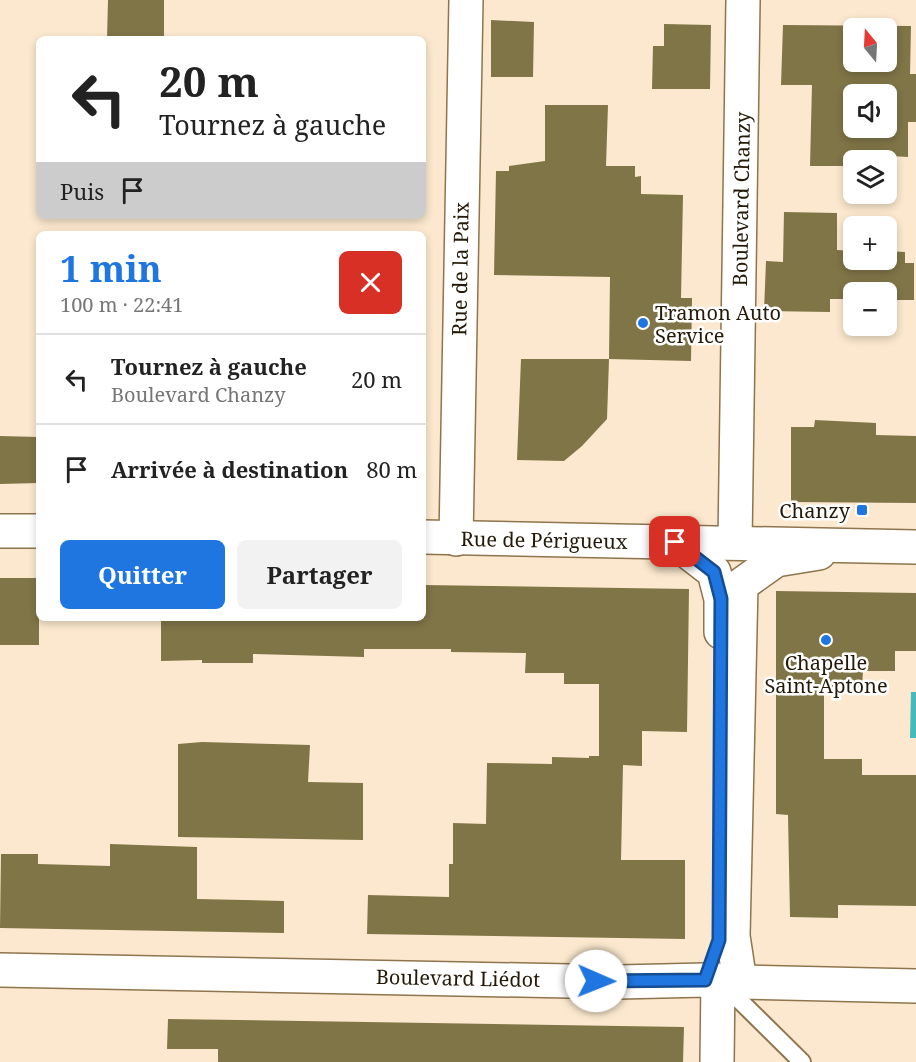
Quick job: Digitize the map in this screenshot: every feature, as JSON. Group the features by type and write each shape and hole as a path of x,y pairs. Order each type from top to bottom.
{"street":[{"name":"Rue de la Paix","path":"456,539 466,0"},
{"name":"Boulevard Chanzy","path":"735,543 743,0"},
{"path":"0,531 36,531"},
{"name":"Rue de Périgueux","path":"426,537 916,547"},
{"path":"675,542 714,572 721,599 719,940 721,980 717,1062"},
{"path":"721,980 733,936 741,585 776,560 856,546"},
{"name":"Boulevard Liédot","path":"0,970 619,982 721,980 916,987"}],"lane":[{"path":"721,980 802,1062"}],"water":[{"path":"911,692 916,692 916,738 910,738"}],"building":[{"path":"108,0 164,0 164,36 107,36"},
{"path":"491,20 534,22 533,77 491,77"},
{"path":"664,24 711,25 710,89 652,89 653,46 664,46"},
{"path":"783,25 843,25 843,72 897,72 897,26 911,26 910,74 916,74 916,122 908,122 908,157 897,156 897,150 843,150 843,166 810,166 812,85 781,85"},
{"path":"545,105 608,105 606,166 635,166 635,177 641,176 641,194 683,195 681,298 692,298 691,361 609,359 610,277 494,275 496,171 509,171 509,166 545,161"},
{"path":"784,212 837,213 837,250 843,250 843,270 897,270 897,252 905,252 905,263 914,263 914,300 897,300 897,282 843,282 843,299 830,299 830,312 764,311 766,261 783,262"},
{"path":"521,359 609,359 607,419 582,446 564,461 517,460"},
{"path":"815,420 876,423 876,435 916,436 916,503 791,502 791,427 814,427"},
{"path":"0,436 36,437 36,483 0,484"},
{"path":"0,578 36,578 36,621 39,621 39,645 0,645"},
{"path":"426,585 689,589 687,732 642,731 642,766 623,765 621,860 685,860 685,939 367,934 368,895 449,897 449,864 453,864 453,823 486,824 487,763 552,764 552,757 599,756 599,684 564,684 564,673 525,673 526,653 451,652 451,649 364,649 364,657 253,654 253,663 202,663 202,660 161,661 161,621 426,621"},
{"path":"776,591 916,593 916,651 895,651 895,671 863,671 862,687 824,687 824,759 862,759 862,775 916,775 916,906 838,905 838,918 790,917 788,815 776,814"},
{"path":"202,742 310,745 308,782 363,783 363,840 178,837 178,744"},
{"path":"110,844 197,847 197,899 284,901 284,933 0,928 1,854 38,854 38,864 110,866"},
{"path":"168,1019 684,1027 683,1062 218,1062 218,1049 167,1049"}],"place":[{"name":"Tramon Auto Service","path":"643,323"},
{"name":"Chanzy","path":"862,510"},
{"name":"Chapelle Saint-Aptone","path":"826,640"}],"route":[{"path":"596,981 705,980 719,940 721,599 714,572 675,542"}]}
